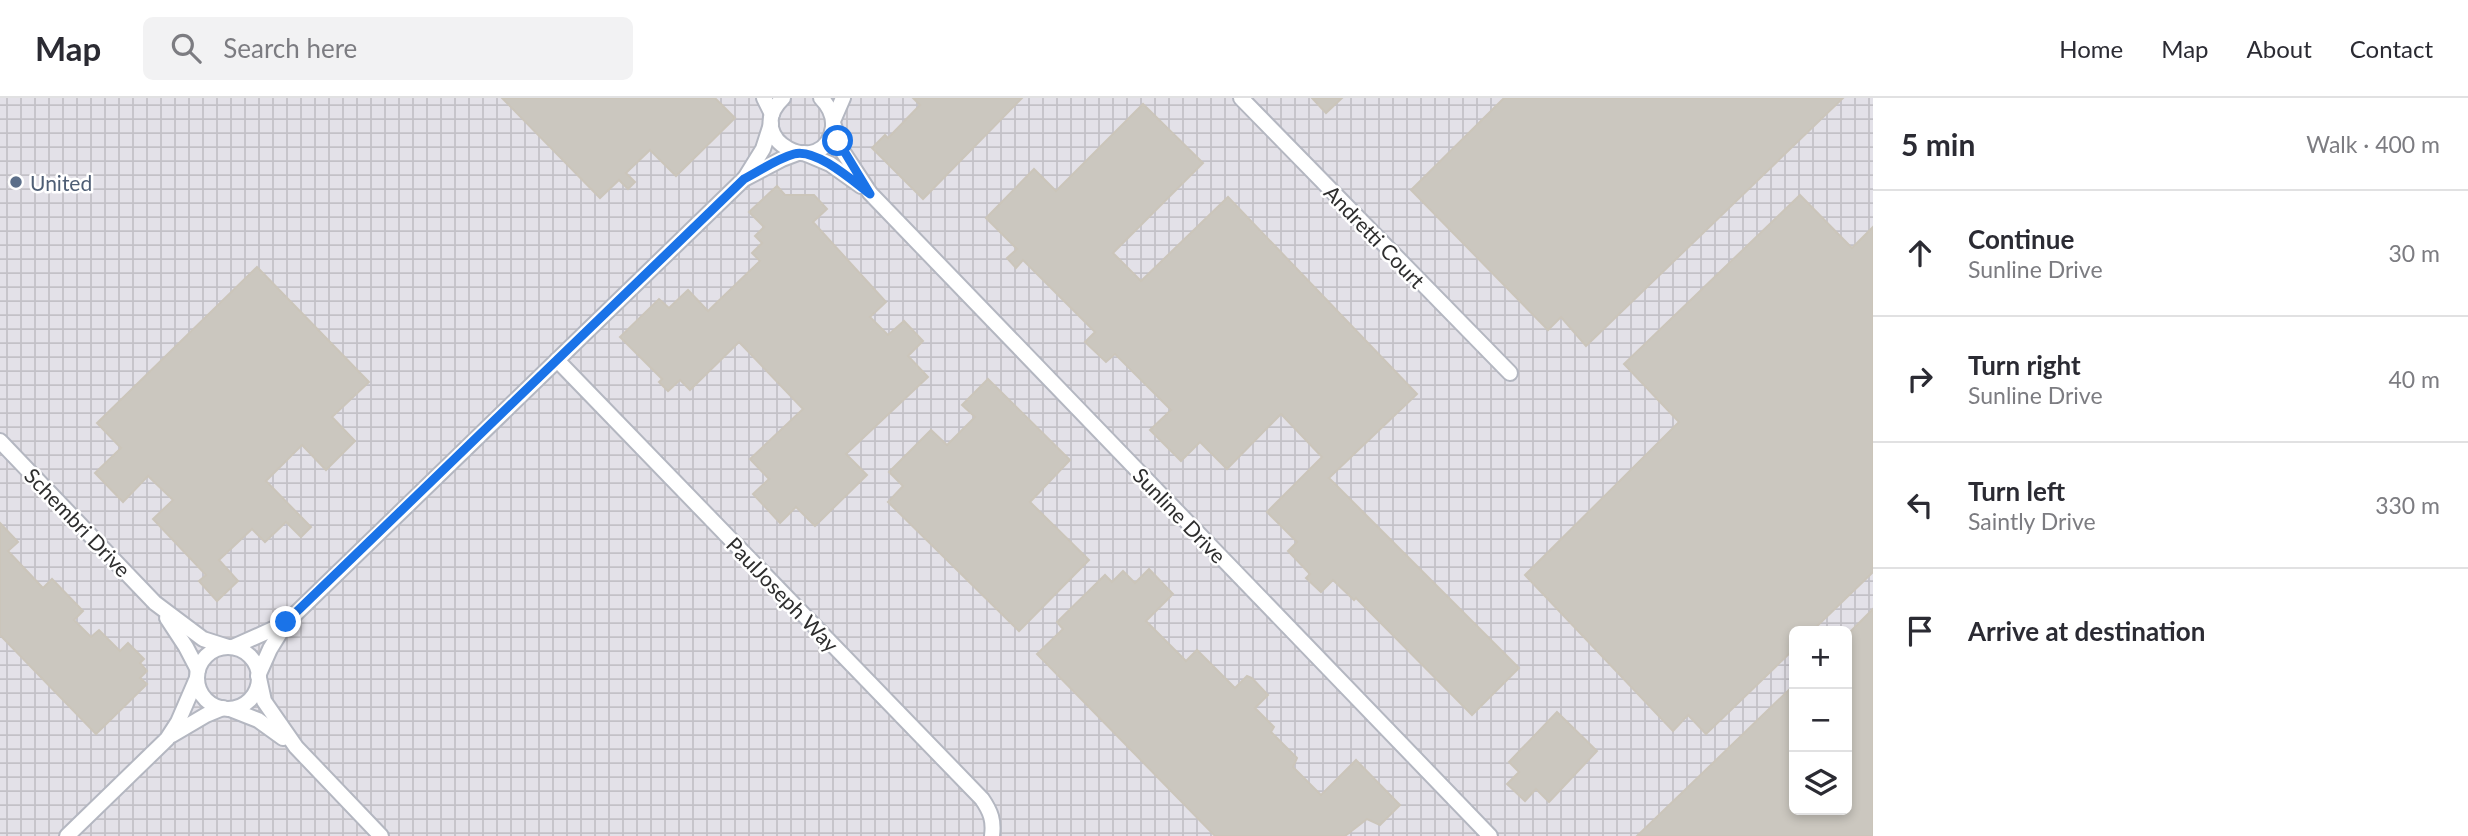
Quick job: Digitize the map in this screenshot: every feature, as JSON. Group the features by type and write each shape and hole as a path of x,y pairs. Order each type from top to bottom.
{"street":[{"path":"764,98 772,119"},
{"path":"167,739 178,722 201,662 208,654 218,648 231,647 259,637 286,622 557,360 744,179 763,149 772,119 783,98"},
{"name":"Sunline Drive","path":"821,98 828,106 843,152 870,194"},
{"path":"744,179 782,159 823,146 830,135 843,98"},
{"name":"Andretti Court","path":"1241,98 1510,373"},
{"name":"Sunline Drive","path":"772,119 777,141 786,149 830,164 870,194 1490,836"},
{"name":"PaulJoseph Way","path":"557,360 982,799 991,812 992,836"},
{"name":"Schembri Drive","path":"0,441 155,603 182,641 197,674"},
{"name":"Schembri Drive","path":"155,603 203,639 231,647"},
{"path":"66,836 167,739 206,715 243,705 253,696 270,649 286,622"},
{"path":"231,647 251,657 264,701 296,747 381,836"},
{"path":"197,674 202,696 212,704 258,720 296,747"}],"shaded area":[{"path":"0,98 1873,98 1873,836 0,836"}],"building":[{"path":"502,98 715,98 735,118 676,176 650,150 626,173 635,182 628,189 619,180 600,198"},
{"path":"913,98 1022,98 923,199 872,148 885,135 888,138 920,105"},
{"path":"1312,98 1342,98 1326,113"},
{"path":"1504,98 1843,98 1586,346 1561,317 1548,330 1411,190"},
{"path":"1143,104 1203,163 1113,253 1141,281 1228,197 1417,394 1329,478 1519,668 1472,715 1356,598 1354,600 1333,580 1321,592 1306,578 1310,574 1288,551 1297,542 1267,512 1322,457 1281,414 1227,469 1200,442 1181,461 1150,430 1171,410 1115,354 1106,362 1085,342 1095,332 1023,260 1016,268 1007,258 1017,249 986,218 1034,169 1056,191"},
{"path":"777,186 785,195 814,195 827,209 813,222 886,302 870,317 888,335 904,321 923,341 908,356 928,377 846,454 867,475 815,526 796,507 780,523 753,494 769,479 750,459 803,409 739,342 690,390 680,380 668,391 659,382 662,379 620,337 659,299 669,308 688,290 708,311 760,261 752,253 762,243 755,236 764,227 749,212"},
{"path":"1800,195 1852,248 1873,227 1873,572 1817,626 1789,626 1789,654 1706,734 1688,715 1673,731 1525,575 1679,422 1624,364"},
{"path":"257,267 369,382 332,417 355,441 326,470 302,445 266,481 311,527 301,537 286,522 265,542 252,529 219,560 238,581 217,601 199,581 206,575 153,519 173,500 148,476 123,502 95,473 121,448 97,423"},
{"path":"988,379 1070,460 1030,502 1089,560 1019,631 888,502 903,486 889,472 931,430 947,445 975,417 962,405"},
{"path":"0,523 18,542 8,551 43,588 52,579 83,611 74,620 91,637 99,630 120,651 128,643 144,659 140,663 147,671 140,678 147,684 96,734 0,635"},
{"path":"1149,569 1173,594 1146,621 1186,661 1197,650 1235,688 1247,676 1252,678 1268,695 1255,708 1274,727 1271,732 1297,758 1293,767 1321,795 1356,760 1400,805 1380,825 1367,819 1345,836 1215,836 1037,654 1063,629 1057,622 1105,575 1112,582 1123,571 1135,583"},
{"path":"1873,609 1873,836 1637,836 1789,690 1789,815 1852,815 1852,630"},
{"path":"1557,712 1597,751 1549,802 1536,789 1525,801 1507,784 1519,772 1509,762"}],"place":[{"name":"United","path":"16,182"}],"route":[{"path":"286,622 744,179 791,155 804,153 830,164 870,194 838,141"}]}
